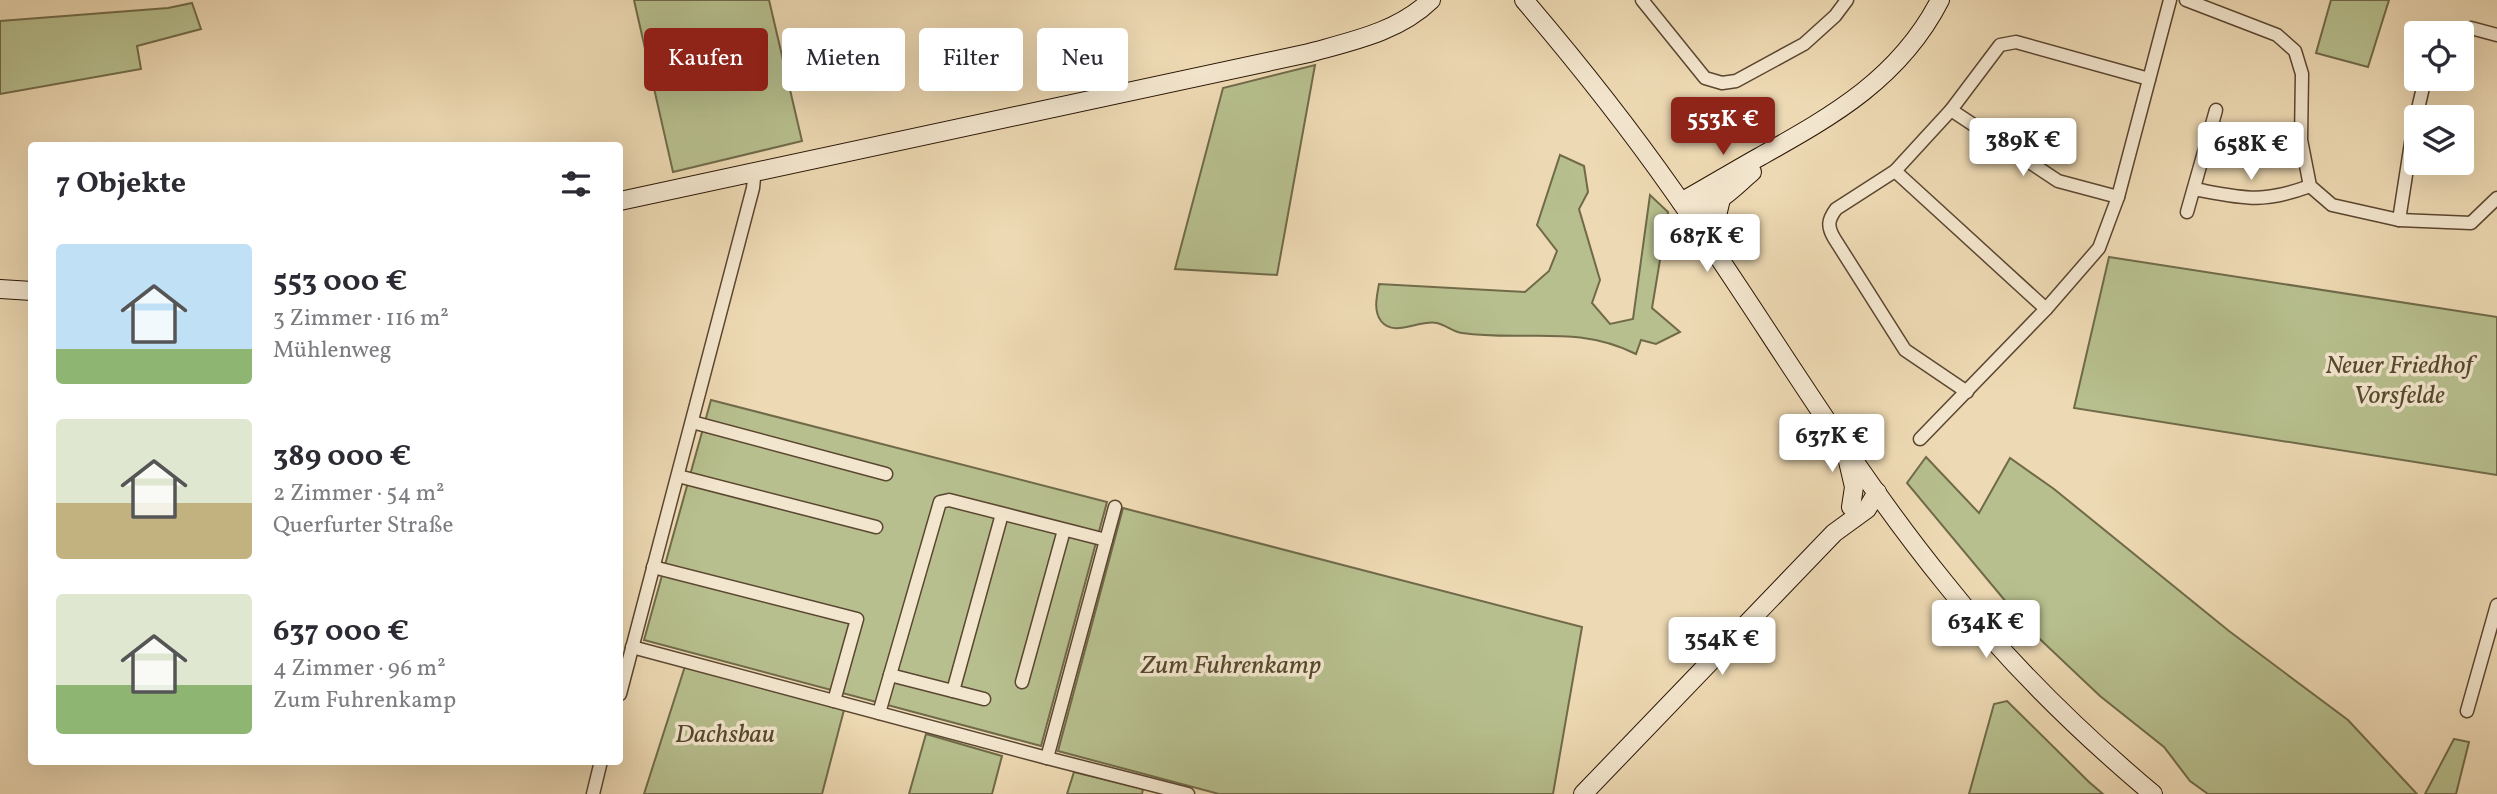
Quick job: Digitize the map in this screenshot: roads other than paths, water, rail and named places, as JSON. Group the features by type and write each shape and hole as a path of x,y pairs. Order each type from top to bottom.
{"main road":[{"path":"623,200 1310,53 1397,26 1428,3 1443,0"},
{"path":"1524,0 1590,77 1684,206 1841,440 1946,585 2005,653 2109,757 2153,794"},
{"path":"1684,206 1833,115 1882,78 1914,41 1940,0"},
{"path":"1684,206 1704,209 1721,199 1783,145"},
{"path":"1710,245 1721,199"},
{"path":"0,289 28,291"},
{"path":"1841,440 1854,483 1851,507"},
{"path":"1834,533 1851,507 1863,496 1877,492"},
{"path":"1583,794 1834,533 1867,509 1877,492"}],"street":[{"path":"1642,0 1705,78 1729,83 1804,44 1835,16 1847,0"},
{"path":"1920,439 2046,309 2099,248 2118,197 2170,0"},
{"path":"2186,0 2277,35 2295,51 2302,74 2301,140 2310,186 2332,205 2399,220 2471,223 2497,198"},
{"path":"2474,29 2497,35"},
{"path":"1967,392 1906,349 1828,228 1829,218 1836,209 1895,172 1951,110 1992,52 2000,45 2017,42 2149,79"},
{"path":"2399,220 2413,130 2422,91"},
{"path":"1951,110 2058,181 2118,197"},
{"path":"2187,212 2216,110"},
{"path":"623,682 753,188 754,178 751,172"},
{"path":"1895,172 2046,309"},
{"path":"2194,189 2253,199 2283,196 2310,186"},
{"path":"692,422 886,474"},
{"path":"678,476 876,527"},
{"path":"879,713 940,502 948,500 1106,540"},
{"path":"1047,758 1115,507"},
{"path":"953,691 1002,514"},
{"path":"1022,682 1065,530"},
{"path":"653,567 857,619 834,701"},
{"path":"2466,711 2497,605"},
{"path":"632,647 1188,794"},
{"path":"890,675 984,699"},
{"path":"593,794 600,765"}],"park label":[{"name":"Neuer Friedhof Vorsfelde","path":"2399,381"},
{"name":"Zum Fuhrenkamp","path":"1231,666"},
{"name":"Dachsbau","path":"725,735"}]}
